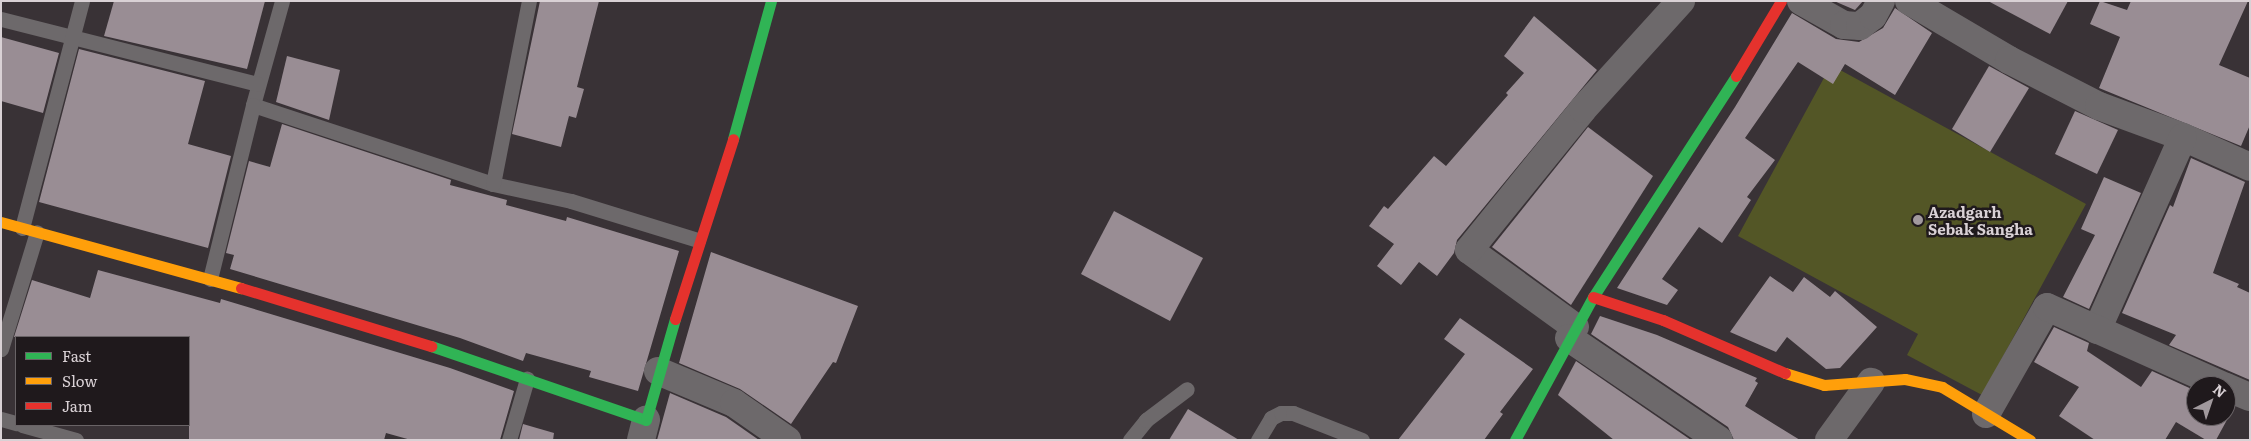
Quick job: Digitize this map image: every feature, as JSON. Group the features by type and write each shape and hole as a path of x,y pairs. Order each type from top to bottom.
{"street":[{"path":"644,430 658,371 698,240 724,167 771,1"},
{"path":"1681,1 1583,109 1469,250 1572,332 1719,440"},
{"path":"1515,440 1572,332 1593,297 1722,99 1781,1"},
{"path":"1801,1 1844,25 1860,26 1873,16 1881,1"},
{"path":"1909,1 2009,60 2099,106 2184,137 2250,167"},
{"path":"2097,330 2184,137"},
{"path":"1,222 210,279 455,353 633,418 644,430"},
{"path":"1593,297 1663,320 1789,375 1824,386 1905,379 1942,386 2030,440"},
{"path":"1986,414 2047,307 2202,376"},
{"path":"658,371 734,403 788,440"},
{"path":"1829,440 1870,382"},
{"path":"2236,391 2250,397"}],"lane":[{"path":"1,349 82,1"},
{"path":"210,279 257,84 282,1"},
{"path":"493,184 529,1"},
{"path":"1,19 257,84"},
{"path":"253,105 493,184 571,201 698,240"},
{"path":"509,440 527,380"},
{"path":"1130,440 1146,420 1187,389"},
{"path":"1258,440 1271,418 1281,413 1293,413 1362,440"},
{"path":"1,418 15,423"},
{"path":"26,426 76,440"}],"green space":[{"path":"1831,65 2086,204 1982,395 1907,355 1918,334 1738,236"}],"building":[{"path":"114,1 265,1 247,69 104,36"},
{"path":"540,1 599,1 577,87 584,89 576,118 569,116 561,147 512,134"},
{"path":"1834,1 1863,1 1855,10"},
{"path":"1988,1 2068,1 2050,34"},
{"path":"2100,1 2127,10 2131,1 2248,1 2219,65 2250,78 2250,125 2241,146 2099,88 2120,37 2090,24"},
{"path":"1895,8 1932,33 1895,95 1845,64 1833,84 1798,62 1745,138 1775,160 1747,197 1751,200 1722,243 1699,227 1662,279 1678,290 1667,305 1617,288 1735,107 1792,13 1836,39 1859,42 1883,28"},
{"path":"1534,16 1597,70 1457,240 1454,253 1437,276 1419,262 1401,285 1377,266 1394,244 1369,226 1384,206 1388,209 1434,156 1446,166 1508,95 1506,93 1524,73 1504,56"},
{"path":"1,37 59,53 43,113 1,101"},
{"path":"79,49 205,81 188,144 231,156 208,248 39,202"},
{"path":"287,56 340,70 329,120 276,102"},
{"path":"1989,66 2029,88 1990,152 1952,129"},
{"path":"2075,111 2118,130 2097,174 2055,154"},
{"path":"282,124 451,180 450,185 507,200 506,205 566,221 567,217 679,251 638,391 589,377 591,371 526,353 523,361 460,338 230,269 234,255 226,253 249,161 270,167"},
{"path":"1588,127 1653,176 1571,305 1492,247"},
{"path":"2191,158 2245,182 2213,273 2239,284 2237,287 2250,293 2250,380 2169,345 2176,335 2122,313 2170,205 2173,207"},
{"path":"2104,177 2141,193 2089,309 2063,297 2095,235 2081,229"},
{"path":"1114,211 1203,258 1170,321 1081,274"},
{"path":"711,252 858,306 836,363 833,362 791,424 740,389 679,363"},
{"path":"98,270 220,303 221,299 450,368 514,391 500,440 411,440 386,433 384,440 189,440 190,336 14,337 32,280 90,298"},
{"path":"1770,276 1793,292 1804,277 1830,297 1835,291 1877,327 1840,368 1826,369 1787,337 1776,352 1730,332"},
{"path":"1600,316 1657,335 1757,378 1755,381 1758,383 1745,406 1800,440 1734,440 1728,427 1591,334"},
{"path":"1460,318 1533,369 1500,412 1503,414 1484,440 1398,440 1465,354 1444,339"},
{"path":"2054,327 2089,343 2087,351 2141,387 2152,371 2186,386 2186,426 2224,426 2216,440 2206,440 2176,422 2165,440 2095,440 2059,416 2079,387 2034,362"},
{"path":"1576,361 1691,440 1614,440 1558,395"},
{"path":"670,393 726,417 759,440 657,440"},
{"path":"1188,409 1239,440 1169,440"},
{"path":"523,424 554,433 553,440 519,440"}],"traffic: fast":[{"path":"733,139 771,1"},
{"path":"1515,440 1593,297 1736,76"},
{"path":"431,346 646,420 675,319"}],"traffic: slow":[{"path":"1,222 241,288"},
{"path":"1785,373 1824,385 1905,379 1942,387 2030,440"}],"traffic: jam":[{"path":"1736,76 1781,1"},
{"path":"675,319 733,139"},
{"path":"241,288 431,346"},
{"path":"1593,297 1663,320 1785,373"}],"place":[{"name":"Azadgarh Sebak Sangha","path":"1918,220"}]}
